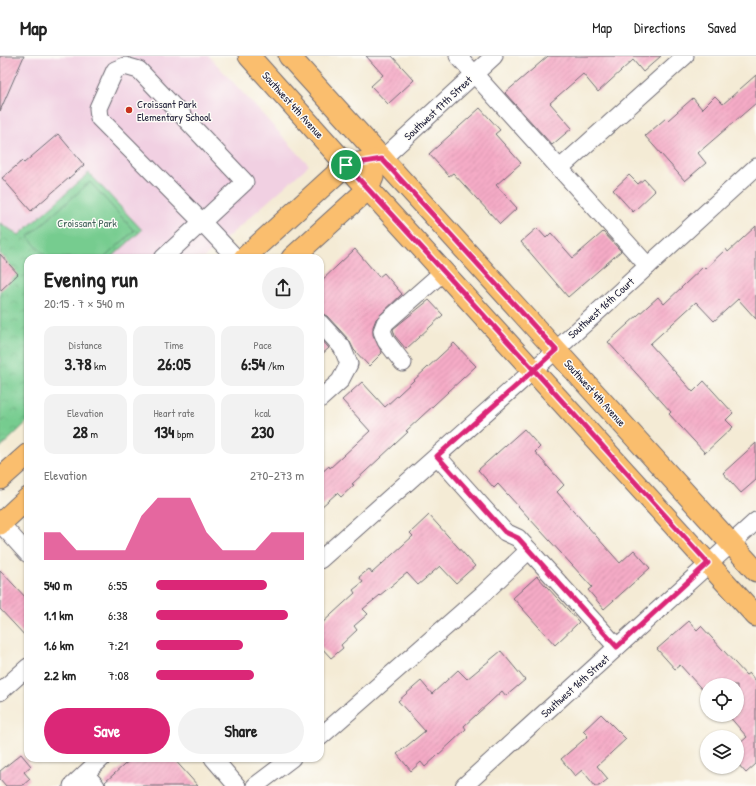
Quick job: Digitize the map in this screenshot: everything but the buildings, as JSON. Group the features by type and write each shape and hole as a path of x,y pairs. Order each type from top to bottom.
{"main road":[{"name":"Southwest 4th Avenue","path":"249,56 346,165 534,370 756,616"},
{"name":"Southwest 4th Avenue","path":"288,56 756,570"},
{"path":"248,254 346,165 382,159"},
{"name":"Southwest 17th Street","path":"296,254 368,189 382,159"},
{"path":"0,479 24,458"},
{"path":"0,523 24,502"}],"street":[{"path":"458,56 648,266"},
{"name":"Southwest 17th Street","path":"382,159 494,56"},
{"path":"559,169 685,56"},
{"path":"167,254 202,222 245,182 139,70 125,66 115,70 98,108 99,118 202,222 232,254"},
{"name":"Southwest 16th Court","path":"324,556 534,370 756,167"},
{"path":"402,363 386,341 382,331 386,323 443,272"},
{"path":"324,327 342,347 349,364 340,381 324,395"},
{"path":"437,456 505,532 518,538 617,647"},
{"name":"Southwest 16th Street","path":"464,786 756,521"},
{"path":"0,523 24,550"},
{"path":"324,733 483,594 529,550"},
{"path":"0,692 24,670"},
{"path":"72,786 90,780 100,762"},
{"path":"216,762 237,786"},
{"path":"255,786 287,762"}],"shaded area":[{"name":"Croissant Park Elementary School","path":"0,56 209,56 309,165 209,254 115,254 142,230 89,173 19,235 0,223"}],"green space":[{"name":"Croissant Park","path":"89,173 142,230 115,254 24,254 24,425 0,448 0,223 19,235"},
{"path":"90,182 134,231 108,254 43,254 28,237"}],"place":[{"name":"Croissant Park Elementary School","path":"129,110"}],"route":[{"path":"346,165 382,159 556,350 534,370 708,563 617,647 518,538 505,532 437,456 534,370 346,165"}]}
